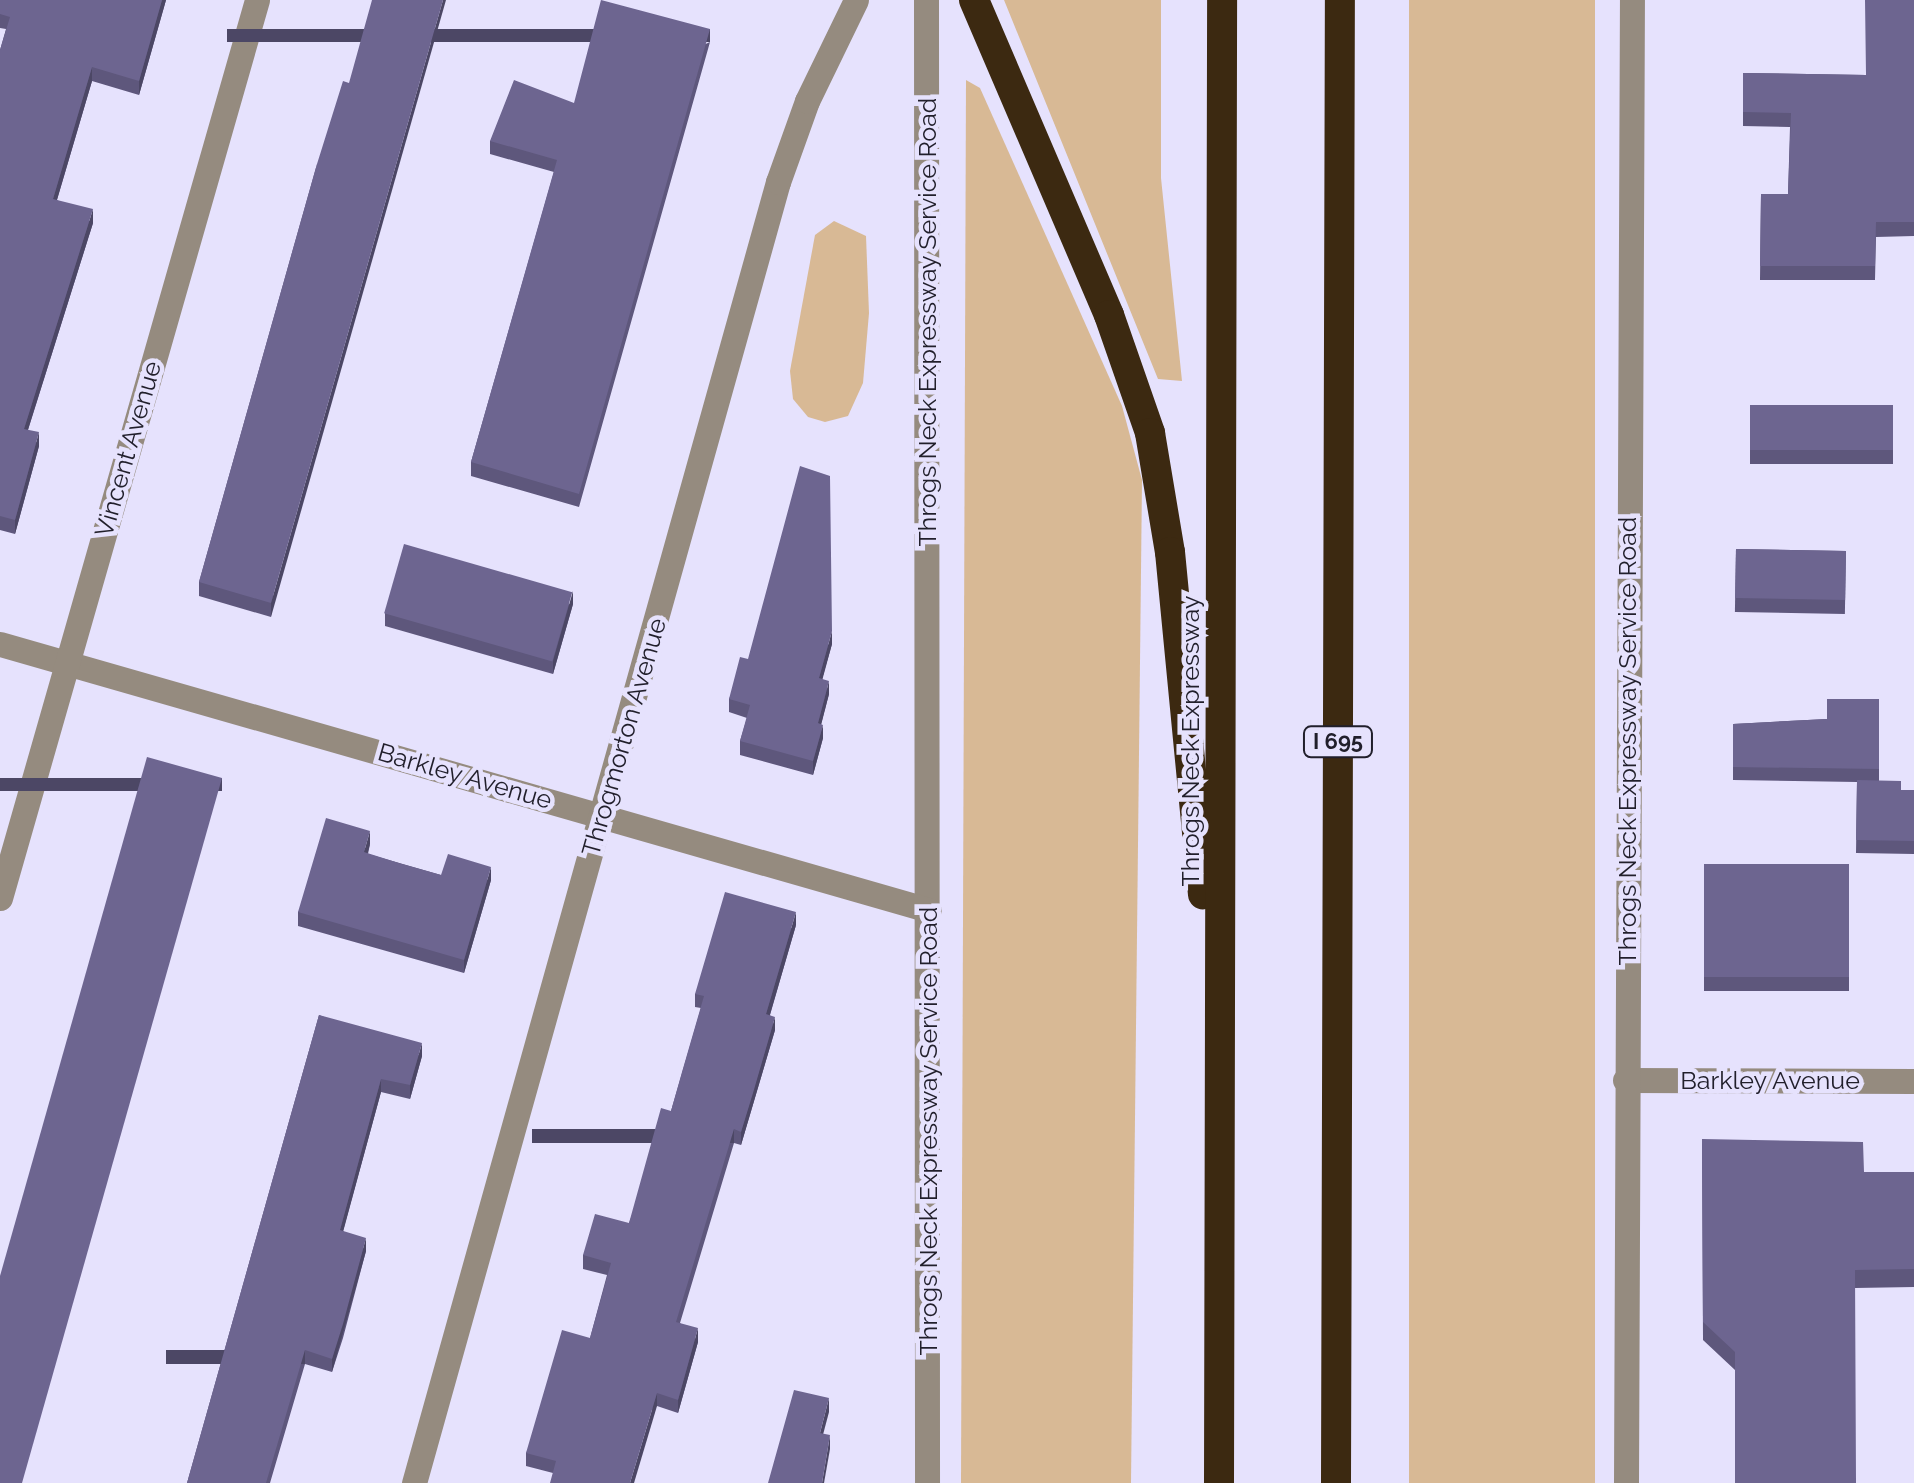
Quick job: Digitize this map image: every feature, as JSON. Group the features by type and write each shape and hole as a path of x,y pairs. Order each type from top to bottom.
{"highway":[{"path":"974,0 1115,330 1154,448 1170,552 1220,1069"},
{"name":"Throgs Neck Expressway","path":"1219,1483 1222,0"},
{"name":"I 695","path":"1336,1483 1340,0"}],"street":[{"name":"Vincent Avenue","path":"0,898 258,0"},
{"name":"Throgmorton Avenue","path":"414,1483 778,182 807,101 856,0"},
{"name":"Throgs Neck Expressway Service Road","path":"926,0 926,1483"},
{"name":"Throgs Neck Expressway Service Road","path":"1626,1483 1632,0"},
{"name":"Barkley Avenue","path":"0,644 929,910"},
{"name":"Barkley Avenue","path":"1626,1080 1914,1081"}],"shaded area":[{"path":"1004,0 1161,0 1161,178 1182,381 1158,379"},
{"path":"1409,0 1595,0 1595,1483 1409,1483"},
{"path":"966,80 980,88 1122,406 1142,480 1131,1483 961,1483"},
{"path":"834,221 866,236 869,313 863,383 848,416 825,422 808,417 793,399 790,371 815,235"}],"building":[{"path":"0,0 162,0 139,81 92,67 53,199 93,209 24,429 39,432 15,520 0,516 0,50 10,17 0,14"},
{"path":"372,0 443,0 271,603 199,582 317,164 343,81 349,83"},
{"path":"601,0 710,29 579,494 471,462 557,160 490,141 514,80 574,103"},
{"path":"1865,0 1914,0 1914,222 1876,222 1875,266 1760,266 1761,194 1788,194 1791,113 1743,112 1743,73 1866,75"},
{"path":"1750,405 1893,405 1893,450 1750,450"},
{"path":"800,466 830,476 832,631 819,678 829,681 813,761 740,741 750,705 729,699 740,657 748,659"},
{"path":"404,544 572,592 552,661 384,613"},
{"path":"1736,549 1846,551 1845,600 1735,598"},
{"path":"1827,699 1879,699 1879,769 1733,767 1733,724 1827,719"},
{"path":"147,757 222,778 22,1483 0,1483 0,1276"},
{"path":"1857,780 1901,781 1901,790 1914,790 1914,841 1856,840"},
{"path":"326,818 370,831 364,852 402,864 441,875 448,854 491,867 464,960 298,912"},
{"path":"1704,864 1849,864 1849,977 1704,977"},
{"path":"725,892 796,912 766,1014 775,1017 753,1093 741,1132 734,1129 676,1322 698,1328 678,1400 657,1393 630,1483 550,1483 556,1461 526,1453 562,1330 590,1338 611,1263 583,1255 595,1214 629,1223 661,1108 671,1111 704,996 695,994"},
{"path":"319,1015 422,1043 410,1085 381,1079 340,1230 366,1238 343,1324 332,1359 305,1350 266,1483 187,1483"},
{"path":"1702,1139 1863,1142 1864,1172 1914,1172 1914,1269 1855,1270 1856,1483 1735,1483 1735,1352 1703,1322"},
{"path":"794,1390 829,1398 820,1433 830,1435 822,1483 768,1483"}]}
